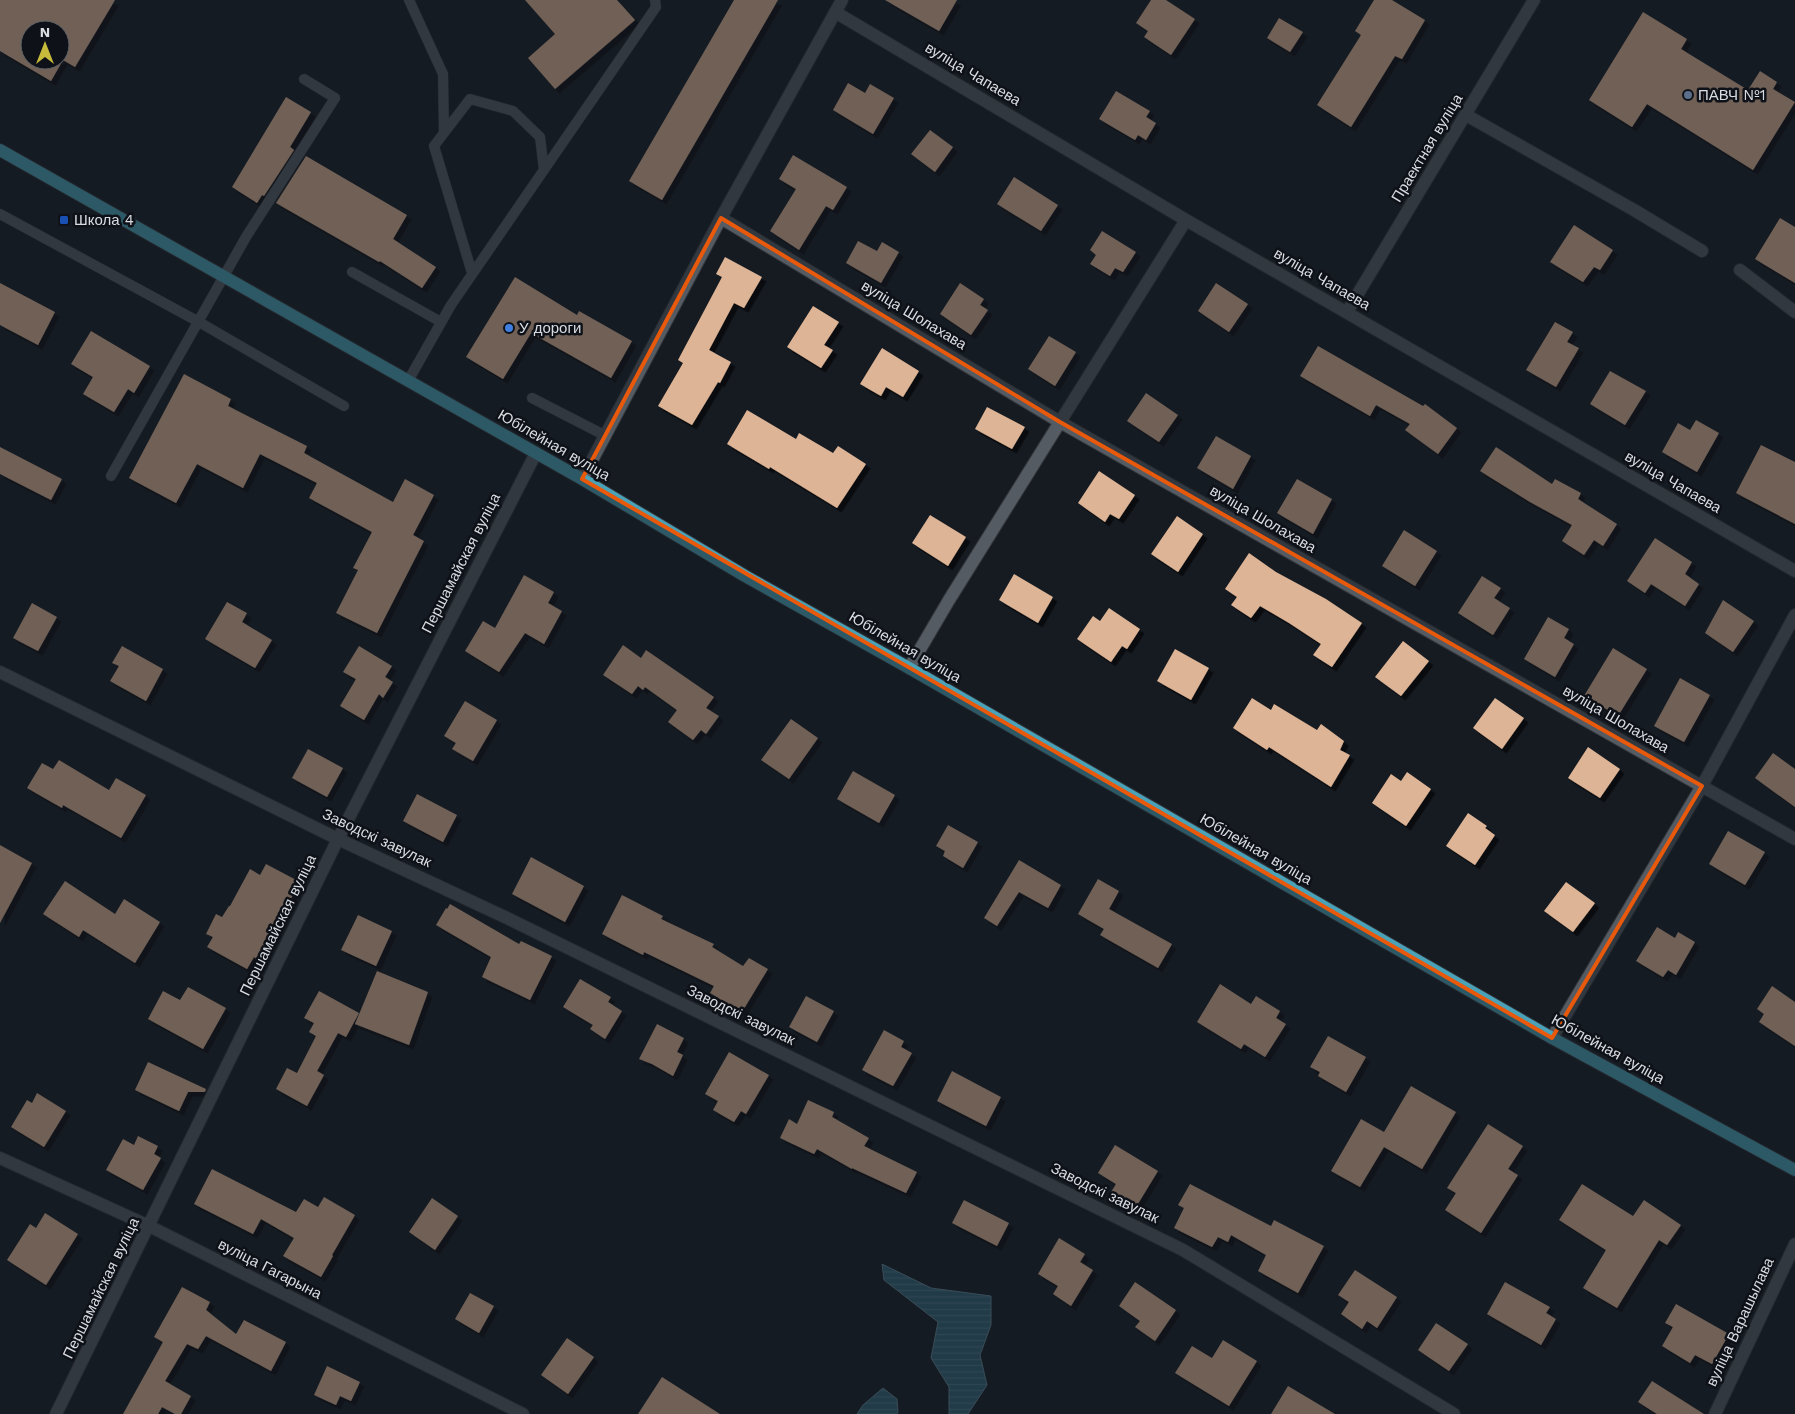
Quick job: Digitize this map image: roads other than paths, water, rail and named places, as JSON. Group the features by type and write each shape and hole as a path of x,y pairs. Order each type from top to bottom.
{"main road":[{"name":"Юбілейная вуліца","path":"0,150 582,479 745,576 909,668 1552,1038 1795,1170"}],"street":[{"path":"582,479 721,218 842,0"},
{"name":"Праектная вуліца","path":"1347,312 1534,0"},
{"name":"вуліца Чапаева","path":"835,12 1186,220 1795,571"},
{"path":"1466,115 1634,210 1702,251"},
{"name":"вуліца Шолахава","path":"721,218 1060,422 1795,839"},
{"path":"909,668 949,600 1186,220"},
{"path":"1740,270 1795,312"},
{"name":"Першамайская вуліца","path":"56,1414 150,1226 338,839 536,453"},
{"path":"1552,1038 1702,786 1795,616"},
{"name":"Заводскі завулак","path":"0,672 338,839 534,931 1183,1250 1454,1414"},
{"name":"вуліца Гагарына","path":"0,1158 150,1226 523,1414"},
{"name":"вуліца Варашылава","path":"1715,1414 1795,1244"}],"lane":[{"path":"409,0 443,74 444,133"},
{"path":"408,381 472,274 656,6 655,0"},
{"path":"111,476 246,237 335,98 304,79"},
{"path":"472,274 434,146 470,99 513,110 540,137 544,170"},
{"path":"0,214 199,322 344,406"},
{"path":"352,272 442,322"},
{"path":"532,398 606,436"}],"water":[{"path":"882,1264 931,1288 991,1296 991,1325 980,1355 987,1385 968,1414 949,1414 949,1387 931,1358 938,1322 884,1280"},
{"path":"883,1388 897,1399 897,1414 857,1414 863,1405"}],"place":[{"name":"ПАВЧ №1","path":"1688,95"},
{"name":"Школа 4","path":"64,220"},
{"name":"У дороги","path":"509,328"}]}
